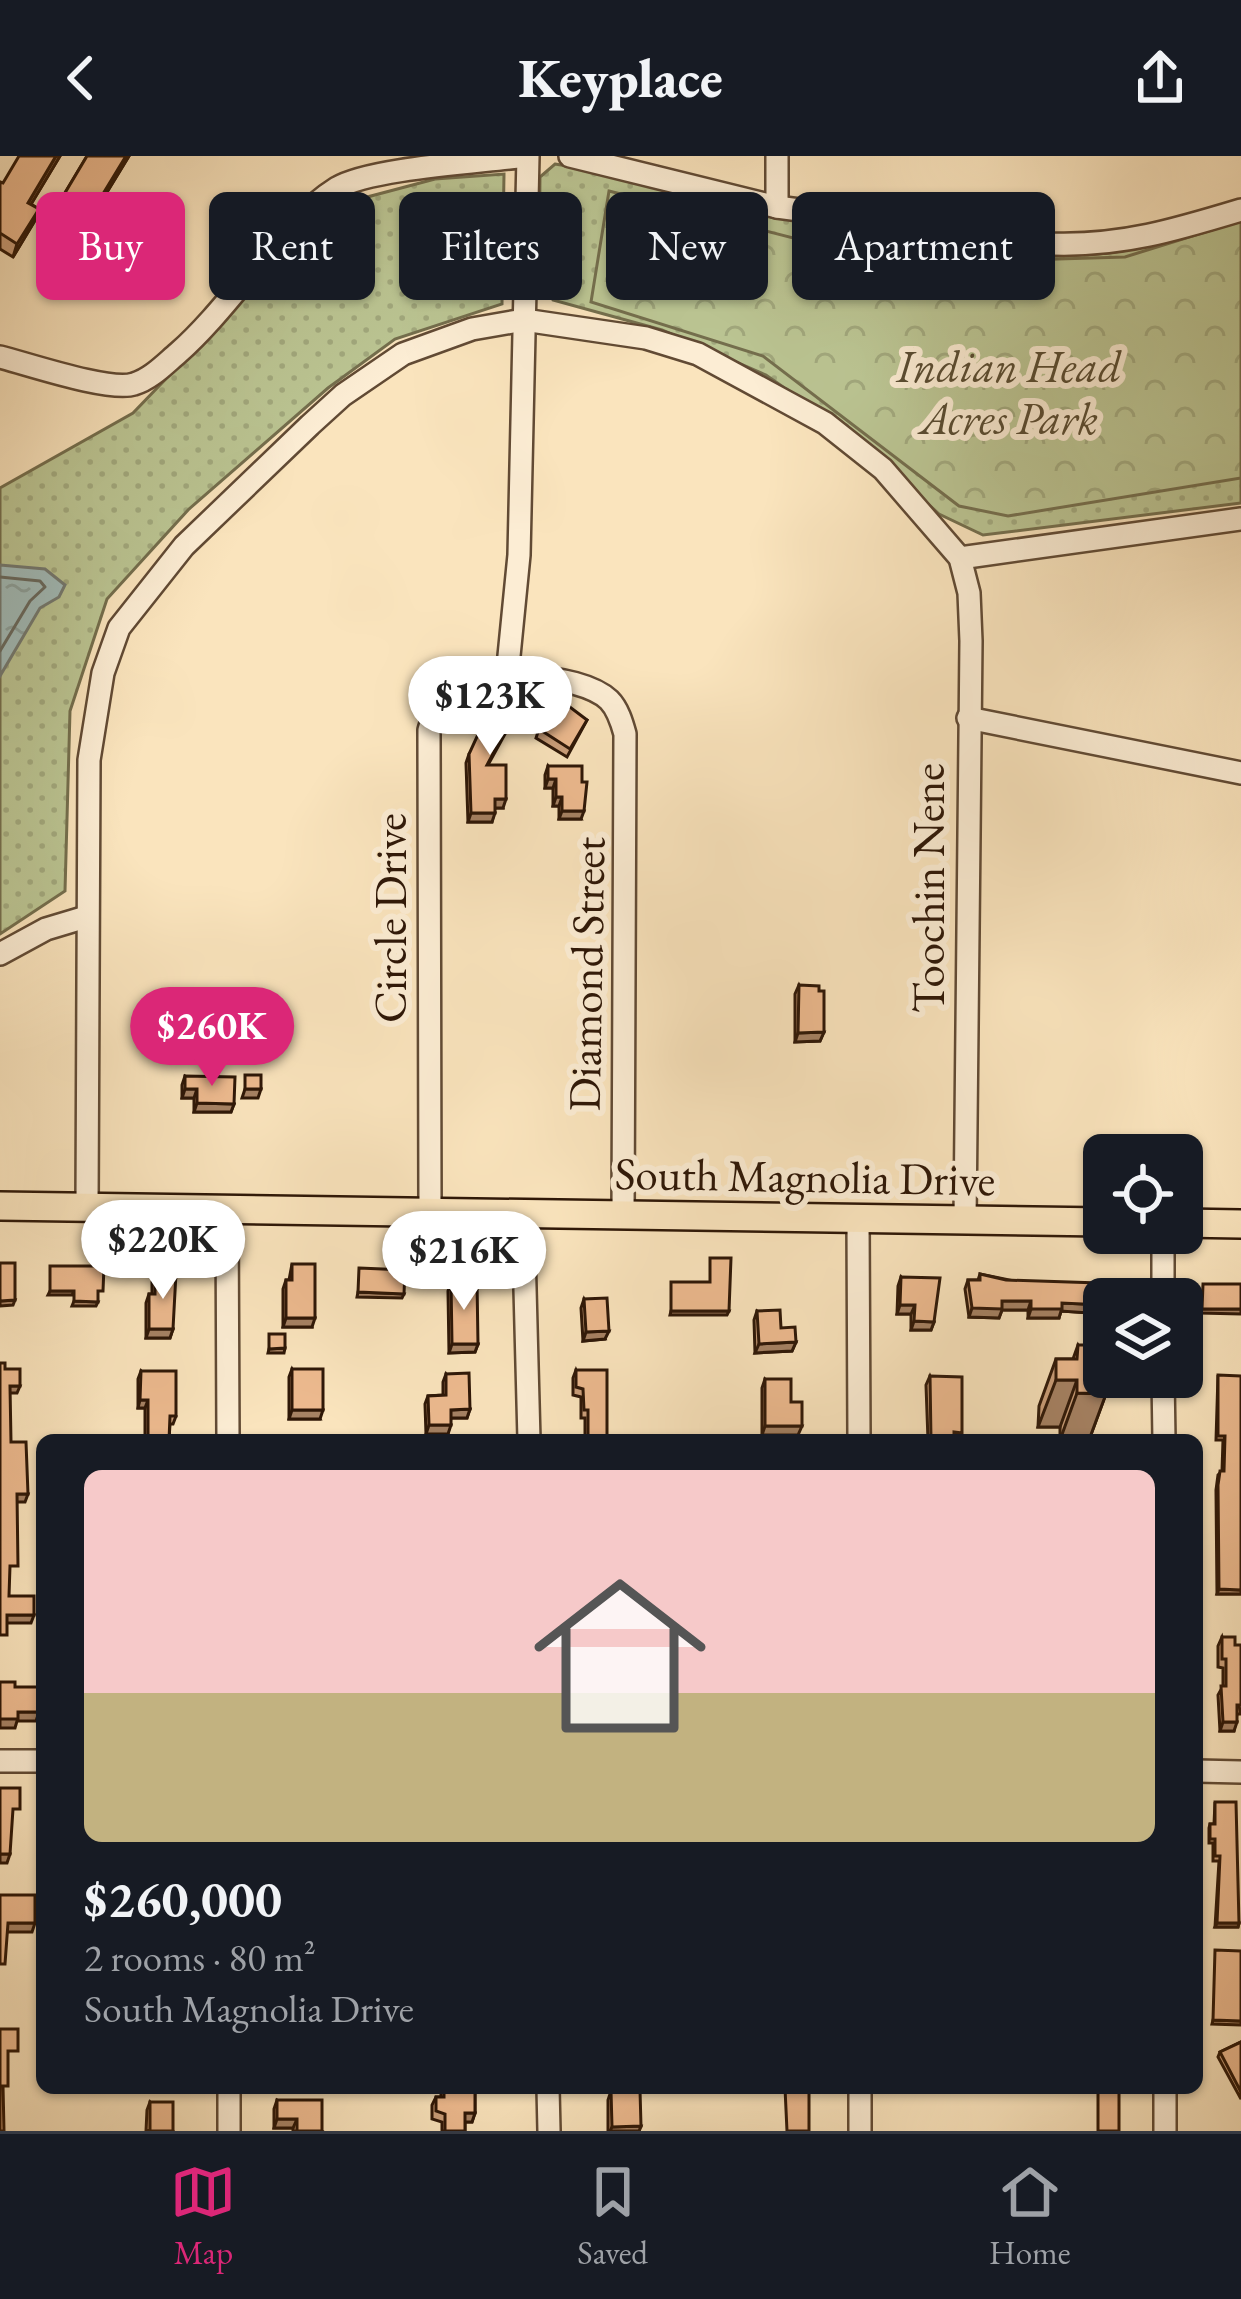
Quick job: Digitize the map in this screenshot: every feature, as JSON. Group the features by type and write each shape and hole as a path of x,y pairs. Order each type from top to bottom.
{"main road":[{"name":"South Magnolia Drive","path":"0,1206 1083,1222"},
{"path":"1203,1223 1241,1224"}],"street":[{"path":"0,357 132,386 156,373 197,337 307,212 338,187 365,177 527,156 519,555 507,676"},
{"path":"570,156 777,207 1030,242 1098,245 1141,240 1241,210"},
{"path":"777,156 777,207"},
{"path":"87,1206 86,917 92,737 103,673 119,628 184,546 343,395 403,354 472,328 524,320 646,338 698,355 824,423 883,469 960,558 1241,519"},
{"name":"Toochin Nene","path":"960,558 969,593 965,1220"},
{"name":"Circle Drive","path":"430,1211 429,730 436,707 448,692 470,681 507,676"},
{"name":"Diamond Street","path":"507,676 581,686 601,695 611,701 626,734 623,1215"},
{"path":"968,718 1241,773"},
{"path":"0,954 46,929 86,917"},
{"path":"227,1210 228,1434"},
{"path":"524,1213 529,1434"},
{"path":"858,1220 859,1434"},
{"path":"1163,1398 1164,1434"},
{"path":"0,1761 36,1761"},
{"path":"1203,1771 1241,1772"},
{"path":"229,2094 229,2131"},
{"path":"548,2094 549,2131"},
{"path":"860,2094 860,2131"},
{"path":"1165,2094 1165,2131"}],"green space":[{"name":"Indian Head Acres Park","path":"555,164 684,192 606,192 606,300 768,300 768,212 792,218 792,300 1055,300 1055,255 1116,252 1241,217 1241,503 983,535 939,514 855,437 766,375 662,330 553,300 582,300 582,192 540,192 540,177"},
{"path":"504,174 504,192 399,192 399,300 502,300 502,304 395,339 328,388 189,509 107,599 70,711 65,891 0,934 0,488 133,413 242,300 375,300 375,195 435,179"},
{"name":"Indian Head Acres Park","path":"606,210 606,300 768,300 768,232 792,238 792,300 1055,300 1055,259 1125,257 1241,221 1241,478 1008,516 959,506 763,356 591,302"}],"water":[{"path":"0,565 45,569 65,585 59,597 40,608 0,676"}],"building":[{"path":"19,156 56,156 28,203 36,207 36,214 17,244 0,233 3,183"},
{"path":"87,156 126,156 104,192 66,192"},
{"path":"497,693 519,705 487,765 506,765 506,799 495,799 495,813 471,813 469,754"},
{"path":"548,698 559,705 562,701 587,720 570,749 539,729 542,724 535,720"},
{"path":"548,766 582,766 582,782 587,782 584,811 562,811 562,797 556,797 556,779 548,779"},
{"path":"799,985 819,986 824,991 824,1032 798,1033"},
{"path":"245,1075 261,1075 261,1089 245,1089"},
{"path":"185,1076 235,1077 234,1104 197,1103 197,1089 185,1089"},
{"path":"710,1258 731,1258 729,1311 671,1311 671,1282 710,1282"},
{"path":"0,1263 15,1263 15,1300 0,1301"},
{"path":"292,1264 315,1264 315,1318 286,1318 286,1280 292,1280"},
{"path":"50,1266 104,1266 98,1302 74,1301 74,1291 50,1291"},
{"path":"359,1268 405,1270 404,1294 358,1292"},
{"path":"155,1273 176,1273 173,1329 149,1329 149,1294 155,1294"},
{"path":"980,1274 1006,1280 1083,1283 1083,1304 1031,1309 1031,1301 1002,1301 1002,1309 972,1308 968,1280 980,1280"},
{"path":"901,1277 940,1278 934,1322 914,1321 915,1305 900,1305"},
{"path":"451,1282 477,1282 478,1344 452,1344"},
{"path":"1203,1284 1241,1284 1241,1309 1203,1309"},
{"path":"607,1298 609,1331 586,1332 584,1299"},
{"path":"780,1310 781,1328 795,1327 796,1342 759,1344 757,1311"},
{"path":"269,1334 285,1334 285,1348 269,1349"},
{"path":"1078,1345 1083,1345 1083,1393 1077,1393 1077,1380 1056,1380 1056,1359 1077,1359"},
{"path":"0,1363 5,1363 5,1369 20,1369 20,1386 10,1386 11,1442 26,1442 28,1494 17,1494 18,1566 10,1566 9,1596 34,1596 34,1615 7,1615 7,1635 0,1635"},
{"path":"292,1369 323,1369 323,1410 292,1410"},
{"path":"576,1370 607,1370 607,1434 588,1434 583,1389 576,1387"},
{"path":"141,1371 176,1371 176,1416 170,1416 169,1434 148,1434 148,1400 140,1400"},
{"path":"469,1373 470,1409 451,1410 451,1425 429,1425 428,1396 446,1395 446,1374"},
{"path":"1218,1375 1241,1376 1241,1590 1219,1589 1218,1485 1220,1471 1224,1471 1225,1436 1218,1436"},
{"path":"930,1376 962,1377 962,1433 931,1434"},
{"path":"765,1379 791,1379 791,1402 802,1402 802,1426 765,1426"},
{"path":"1222,1637 1235,1637 1235,1645 1241,1645 1237,1722 1223,1722 1221,1686 1226,1686 1226,1659 1222,1659"},
{"path":"0,1682 36,1687 36,1712 0,1719"},
{"path":"0,1788 20,1788 20,1809 13,1809 10,1854 0,1854"},
{"path":"1215,1802 1236,1802 1239,1923 1217,1923 1220,1856 1215,1856 1215,1839 1210,1839"},
{"path":"0,1895 35,1895 35,1923 8,1923 5,1964 0,1964"},
{"path":"1215,1950 1241,1951 1241,2021 1213,2020"},
{"path":"0,2029 18,2029 18,2051 8,2051 8,2086 3,2086 4,2131 0,2131"},
{"path":"1241,2042 1241,2092 1220,2052"},
{"path":"475,2094 475,2113 465,2113 465,2131 445,2131 445,2114 436,2111 436,2097"},
{"path":"611,2094 640,2094 641,2126 612,2127"},
{"path":"785,2094 809,2094 809,2131 787,2131"},
{"path":"1098,2094 1119,2094 1119,2131 1098,2131"},
{"path":"277,2100 322,2100 322,2131 297,2131 297,2119 277,2119"},
{"path":"150,2102 173,2102 173,2131 147,2131"}]}
